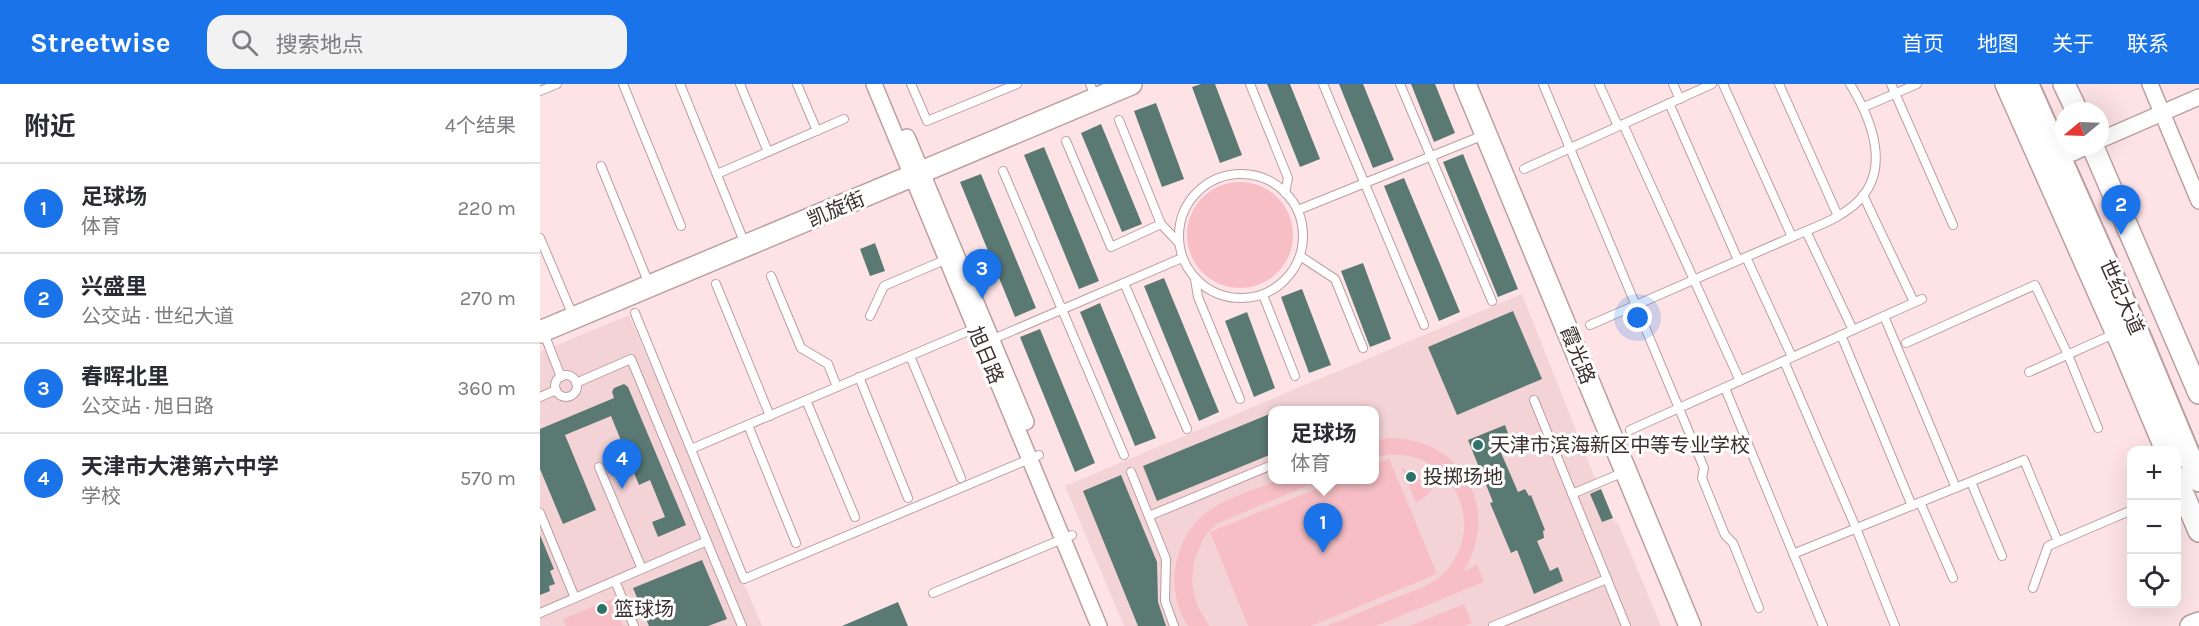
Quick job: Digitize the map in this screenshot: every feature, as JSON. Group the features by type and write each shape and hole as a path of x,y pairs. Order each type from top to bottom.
{"main road":[{"name":"世纪大道","path":"2027,84 2186,483"},
{"name":"世纪大道","path":"2042,84 2055,107"},
{"name":"世纪大道","path":"2082,156 2199,442"}],"street":[{"name":"旭日路","path":"874,84 916,171"},
{"name":"旭日路","path":"885,84 916,171 1067,537 1099,626"},
{"name":"凯旋街","path":"541,327 571,311 743,239 916,171 1092,88 1116,84"},
{"name":"凯旋街","path":"541,327 1131,84"},
{"name":"霞光路","path":"1465,84 1490,133 1630,469 1699,626"},
{"name":"霞光路","path":"1474,84 1490,133"},
{"path":"2006,84 2125,329 2165,446"},
{"path":"2064,84 2073,102"},
{"path":"2150,84 2199,201"},
{"path":"2109,136 2199,97"},
{"path":"2082,156 2199,393"},
{"name":"霞光路","path":"1630,469 1690,626"},
{"path":"2186,483 2199,531"},
{"name":"旭日路","path":"1067,537 1110,626"},
{"path":"2191,626 2199,623"}],"lane":[{"path":"540,91 557,84"},
{"path":"623,84 681,226"},
{"path":"680,84 743,239"},
{"path":"740,84 768,152"},
{"path":"797,84 817,131"},
{"path":"911,84 927,120 1017,84"},
{"path":"1250,84 1288,178 1285,193"},
{"path":"1323,84 1424,325"},
{"path":"1400,84 1492,301"},
{"path":"1543,84 1680,408 1704,468 1702,478 1725,535 1733,543 1759,608"},
{"path":"1599,84 1695,279 1740,381"},
{"path":"1673,84 1680,99"},
{"path":"1524,169 1712,84"},
{"path":"1723,84 1792,237"},
{"path":"1779,84 1838,216"},
{"path":"1590,325 1806,231 1838,216 1856,204 1872,183 1878,159 1864,107 1850,84"},
{"path":"1891,84 1953,225"},
{"path":"1864,107 1917,84"},
{"path":"1669,103 1788,359 1895,626"},
{"path":"717,174 844,119"},
{"path":"1119,120 1161,224 1178,242"},
{"path":"1298,210 1490,133"},
{"path":"1066,141 1111,247 1161,224"},
{"path":"601,166 647,279"},
{"path":"1003,171 1124,454"},
{"path":"1236,174 1256,175 1275,183 1298,210 1304,235 1300,256 1290,275 1274,290 1254,298 1233,299 1212,292 1195,279 1182,258 1178,242 1180,222 1187,203 1200,188 1217,178 1236,174"},
{"path":"1630,429 1918,300 1863,195"},
{"path":"1806,231 1853,330"},
{"path":"540,238 571,311"},
{"path":"870,316 884,286 951,256"},
{"path":"1300,256 1335,279 1363,348"},
{"path":"986,342 1182,258"},
{"path":"771,276 801,348 828,364 837,387"},
{"path":"1195,279 1198,297 1240,399"},
{"path":"1124,283 1187,429"},
{"path":"716,284 770,416"},
{"path":"1906,343 2035,285 2068,355 2097,428"},
{"path":"1263,294 1295,376"},
{"path":"635,313 744,579 1034,457"},
{"path":"1884,315 1956,488"},
{"path":"691,449 980,326"},
{"path":"541,327 561,377"},
{"path":"2029,372 2125,329"},
{"path":"1841,335 1916,504 1953,578"},
{"path":"910,356 960,478"},
{"path":"576,383 631,359 742,626"},
{"path":"556,390 557,382 561,377 568,376 576,383"},
{"path":"859,377 908,498"},
{"path":"556,390 563,397 570,397 575,393 576,383"},
{"path":"1725,388 1823,626"},
{"path":"540,397 556,390"},
{"path":"806,400 855,517"},
{"path":"1534,400 1626,626"},
{"path":"748,425 796,543"},
{"path":"1793,554 2024,460 2056,537"},
{"path":"599,467 642,569"},
{"path":"1149,516 1268,467"},
{"path":"1572,494 1630,469"},
{"path":"1131,472 1166,559 1165,601 1174,626"},
{"path":"1971,482 2002,556"},
{"path":"2033,588 2048,546 2127,512"},
{"path":"540,513 575,598"},
{"path":"933,593 1067,537"},
{"path":"540,613 706,541"},
{"path":"1493,626 1607,579"},
{"path":"615,581 634,626"}],"shaded area":[{"path":"1240,182 1260,186 1278,197 1289,215 1293,235 1289,255 1278,273 1260,284 1240,288 1220,284 1202,273 1191,255 1187,235 1191,215 1202,197 1220,186"},
{"name":"天津市滨海新区中等专业学校","path":"1522,294 1611,519 1618,523 1661,626 1124,626 1065,486"},
{"path":"629,315 762,626 540,626 540,352"},
{"path":"1387,438 1413,441 1436,449 1454,463 1467,480 1476,501 1478,523 1474,547 1464,571 1477,565 1484,582 1376,626 1327,626 1428,585 1444,573 1458,552 1464,530 1462,508 1454,488 1440,471 1422,460 1399,455 1379,457 1379,440"},
{"path":"1389,458 1437,574 1311,626 1248,626 1210,532 1328,484 1379,484 1379,463"},
{"name":"投掷场地","path":"1401,467 1433,488 1416,503"},
{"path":"1268,484 1312,484 1225,520 1215,525 1204,537 1194,561 1192,584 1197,605 1209,626 1188,626 1180,611 1176,596 1176,563 1181,547 1198,520 1211,509 1236,496"},
{"name":"篮球场","path":"612,599 623,626 566,626 563,619"},
{"path":"1464,604 1472,623 1464,626 1410,626"}],"building":[{"path":"1201,84 1215,84 1242,155 1220,163 1192,87"},
{"path":"1267,84 1290,84 1320,159 1300,167"},
{"path":"1339,84 1363,84 1394,160 1373,168"},
{"path":"1411,84 1435,84 1455,133 1434,142"},
{"path":"1156,103 1184,179 1162,187 1134,111"},
{"path":"1101,124 1142,224 1122,232 1081,133"},
{"path":"1044,147 1099,281 1079,289 1024,155"},
{"path":"1463,154 1518,289 1498,297 1443,162"},
{"path":"981,174 1036,308 1015,317 960,182"},
{"path":"1404,178 1460,312 1439,321 1384,186"},
{"path":"875,243 885,271 870,276 860,249"},
{"path":"1363,263 1391,339 1370,347 1341,271"},
{"path":"1164,278 1219,412 1199,421 1144,286"},
{"path":"1302,289 1331,365 1309,373 1281,297"},
{"path":"1100,303 1156,438 1135,446 1080,312"},
{"path":"1513,311 1542,379 1457,415 1428,347"},
{"path":"1247,312 1275,388 1254,397 1225,321"},
{"path":"1040,329 1095,463 1075,472 1020,337"},
{"path":"624,384 628,387 686,525 658,537 652,522 665,517 650,480 639,485 611,416 565,435 596,510 563,524 540,469 540,429 614,398 612,392 614,388"},
{"path":"1268,415 1268,456 1157,501 1143,466"},
{"path":"1505,425 1511,442 1499,448 1518,492 1525,489 1529,496 1531,495 1545,530 1543,531 1544,538 1537,541 1550,571 1558,567 1563,581 1534,594 1517,550 1511,553 1490,503 1493,502 1468,440"},
{"path":"1121,475 1157,562 1158,602 1166,626 1138,626 1083,491"},
{"path":"1601,489 1613,518 1602,522 1590,494"},
{"path":"540,535 554,569 550,571 555,584 549,586 550,591 540,595"},
{"path":"702,560 727,619 708,626 649,626 633,588"},
{"path":"898,602 908,626 842,626"}],"place":[{"name":"兴盛里","path":"2121,235"},
{"name":"春晖北里","path":"982,299"},
{"name":"天津市滨海新区中等专业学校","path":"1478,445"},
{"name":"投掷场地","path":"1411,477"},
{"name":"天津市大港第六中学","path":"622,489"},
{"name":"足球场","path":"1323,553"},
{"name":"篮球场","path":"602,609"}]}
